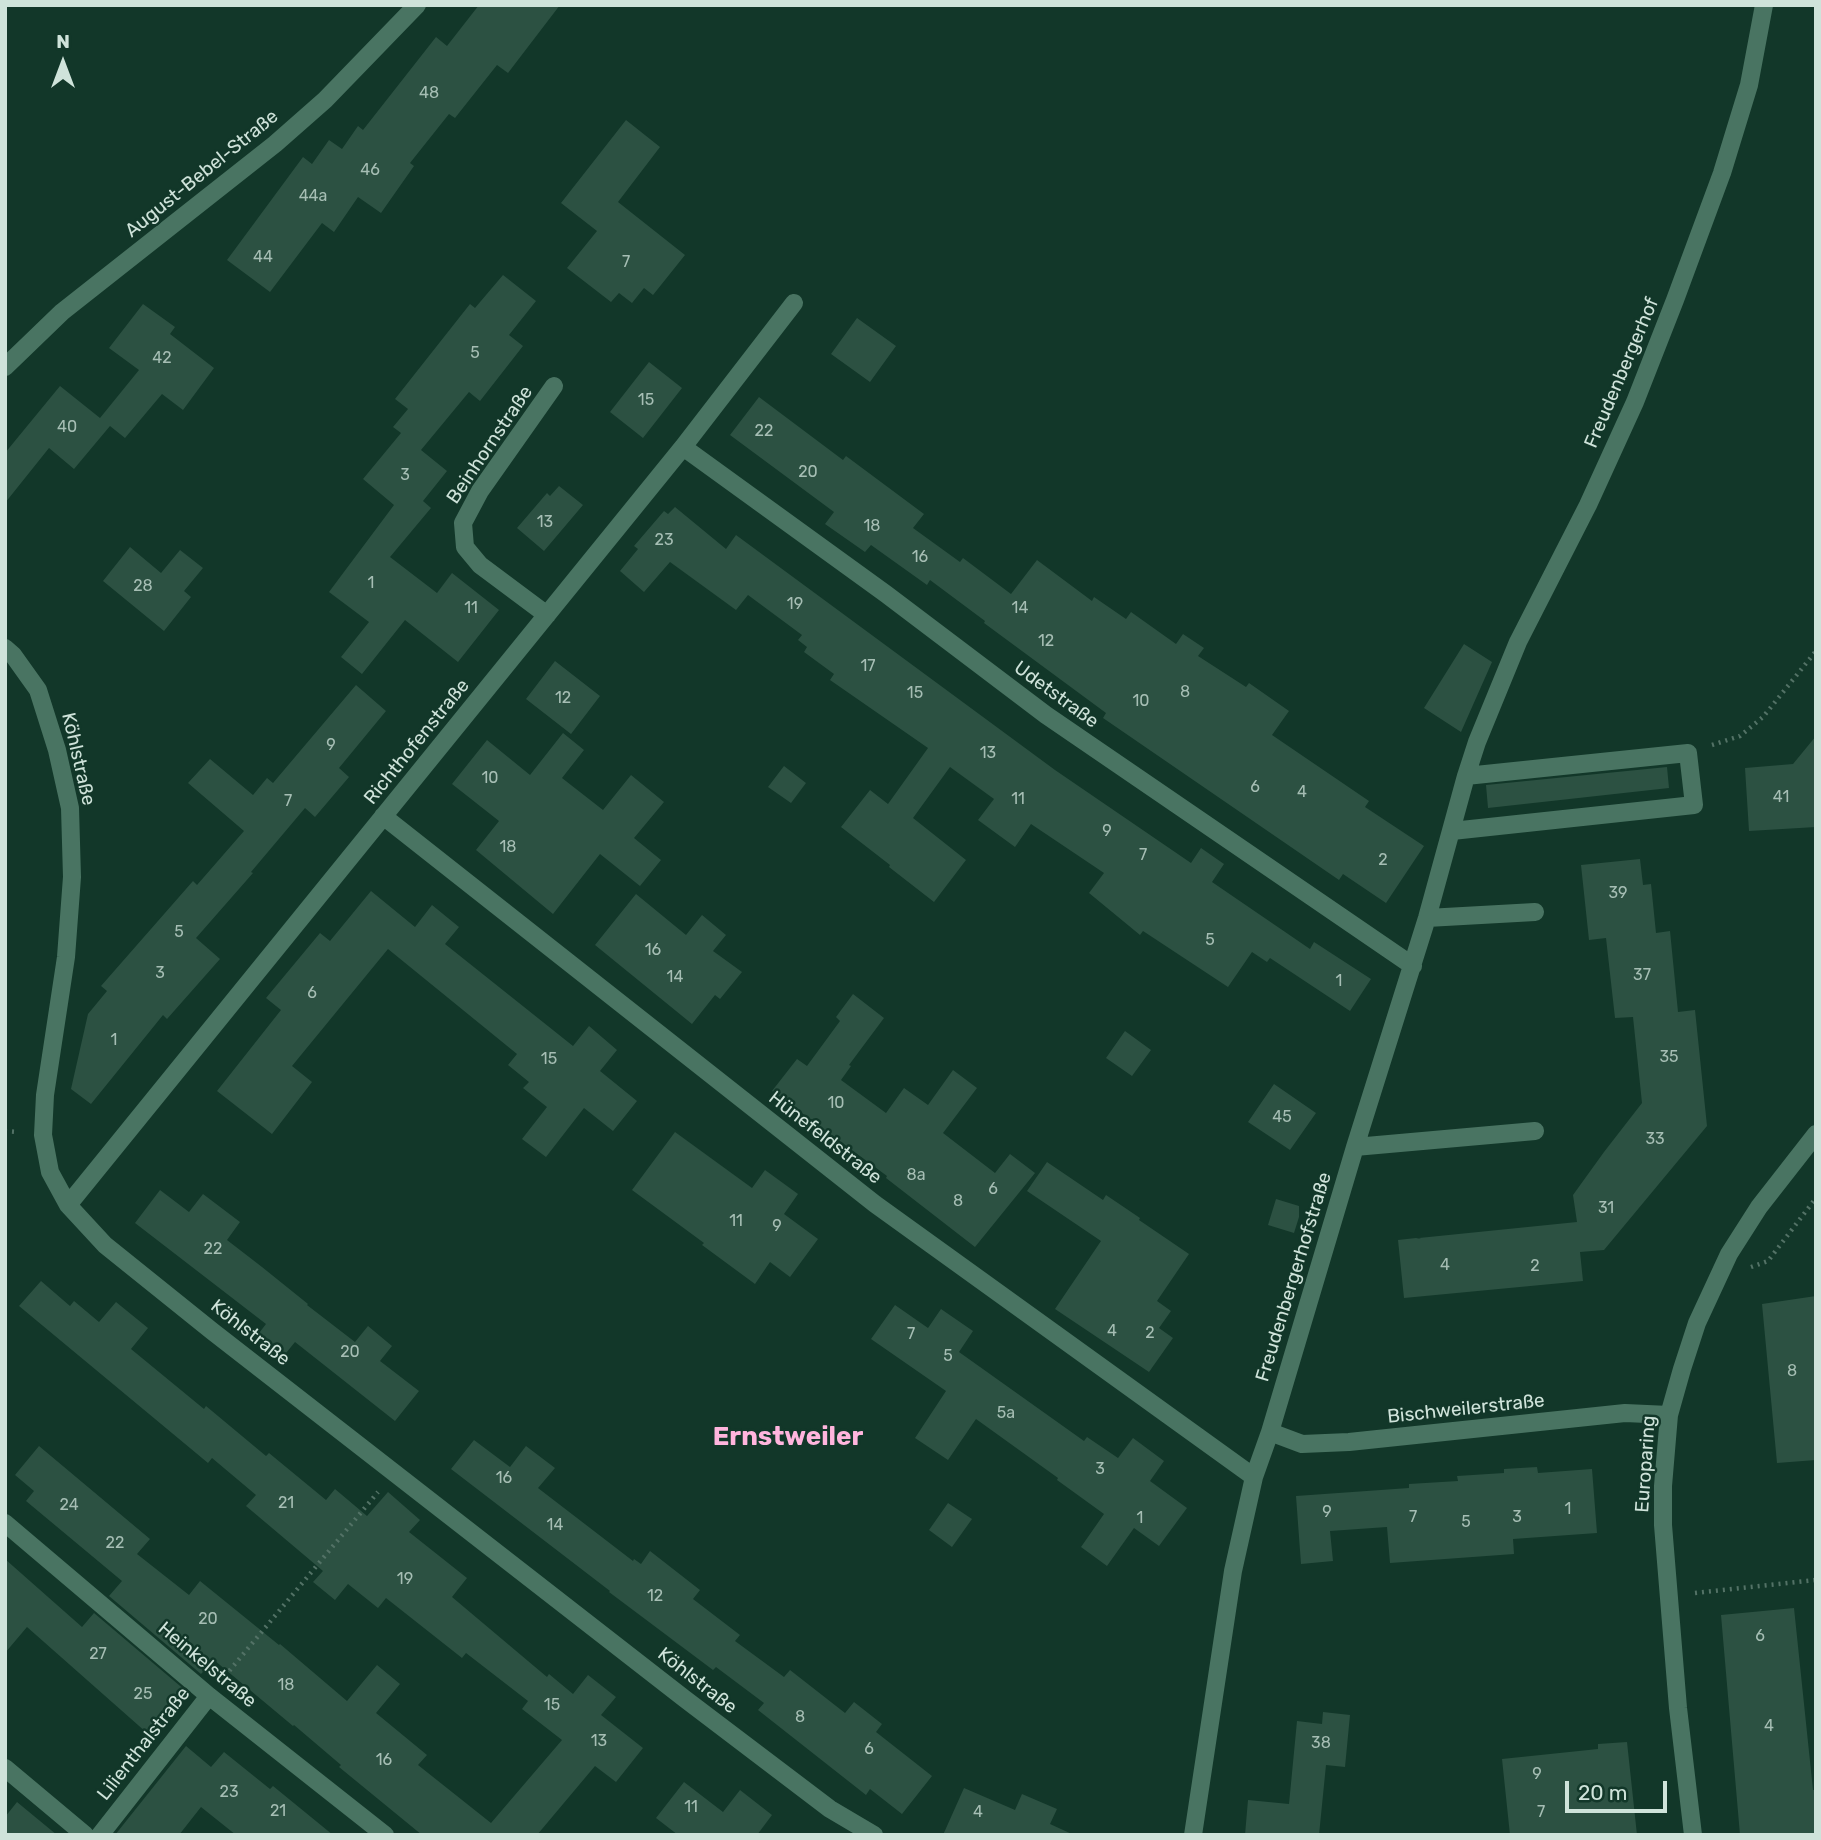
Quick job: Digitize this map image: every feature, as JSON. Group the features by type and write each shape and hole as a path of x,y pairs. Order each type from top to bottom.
{"street":[{"name":"August-Bebel-Straße","path":"5,367 62,312 275,144 325,100 417,5"},
{"name":"Freudenbergerhof","path":"1477,742 1518,642 1588,505 1635,402 1670,313 1722,173 1745,97 1764,5"},
{"name":"Richthofenstraße","path":"68,1205 683,447 794,303"},
{"name":"Beinhornstraße","path":"547,615 480,565 465,547 463,523 480,491 554,386"},
{"name":"Udetstraße","path":"683,447 886,594 1046,715 1413,966"},
{"name":"Köhlstraße","path":"5,649 13,655 38,690 57,750 70,808 72,877 66,957 45,1095 43,1135 50,1172 68,1205 105,1245 212,1331 685,1699 830,1809 874,1835"},
{"name":"Freudenbergerhofstraße","path":"1193,1835 1233,1571 1254,1477 1270,1432 1354,1147 1413,966 1477,742"},
{"path":"1452,831 1694,805 1688,752 1466,776"},
{"name":"Hünefeldstraße","path":"383,816 875,1204 1254,1477"},
{"path":"1427,918 1535,912"},
{"path":"1354,1147 1535,1131"},
{"name":"Europaring","path":"1693,1835 1662,1525 1662,1486 1669,1415 1697,1323 1729,1254 1759,1207 1816,1134"},
{"name":"Bischweilerstraße","path":"1270,1432 1301,1444 1349,1443 1625,1413 1669,1415"},
{"name":"Heinkelstraße","path":"5,1523 209,1696 385,1835"},
{"name":"Lilienthalstraße","path":"100,1835 209,1696"},
{"path":"5,1768 85,1835"}],"path":[{"path":"1688,752 1740,736 1763,717 1816,651"},
{"path":"1748,1268 1768,1261 1816,1198"},
{"name":"Lilienthalstraße","path":"209,1696 394,1471"},
{"path":"1668,1597 1816,1580"}],"building":[{"path":"479,5 560,5 508,73 497,65 455,118 449,114 410,163 414,166 381,213 358,197 334,232 322,223 270,292 227,260 303,157 312,164 329,140 342,149 358,126 363,130 436,37 447,46"},
{"path":"626,120 660,147 618,202 685,255 653,295 644,288 632,303 619,293 611,302 567,268 597,231 561,203"},
{"path":"503,275 536,301 509,335 523,346 480,401 469,392 421,450 447,471 423,501 431,508 390,557 437,593 452,573 499,610 458,662 405,620 362,674 341,657 369,622 329,592 394,505 363,479 401,433 393,427 408,409 395,399 470,304 475,308"},
{"path":"143,304 175,327 170,334 214,368 183,410 162,394 125,438 110,426 74,469 49,448 5,503 5,453 60,386 100,418 139,370 109,348"},
{"path":"857,318 896,346 870,382 831,354"},
{"path":"649,362 682,388 643,438 610,412"},
{"path":"759,397 843,460 846,456 924,514 913,528 960,562 963,558 1011,594 1037,560 1092,601 1094,597 1126,619 1131,612 1176,644 1183,634 1204,648 1198,656 1246,687 1249,683 1289,711 1272,735 1369,801 1365,807 1424,846 1386,903 1343,874 1339,880 1103,718 1106,713 930,580 927,585 871,545 865,552 825,524 834,512 730,435"},
{"path":"559,486 583,505 544,551 517,528 547,493 550,496"},
{"path":"675,507 726,549 736,535 1055,770 1191,863 1201,848 1224,864 1212,882 1310,949 1314,942 1371,979 1350,1011 1270,958 1267,962 1252,952 1228,987 1143,931 1140,935 1089,893 1104,873 1031,824 1015,847 978,820 994,799 950,767 913,818 966,860 934,902 841,827 870,790 888,804 928,748 830,680 834,674 804,652 807,647 798,640 802,635 748,595 736,610 670,562 644,592 620,571 638,549 634,546 664,511 668,514"},
{"path":"130,547 161,573 180,550 203,568 184,591 191,597 164,631 103,581"},
{"path":"1464,644 1492,662 1461,732 1424,708"},
{"path":"555,661 600,696 571,734 526,699"},
{"path":"356,685 386,711 339,768 349,777 315,817 305,808 196,938 220,959 167,1019 163,1015 91,1104 71,1089 88,1014 107,991 101,986 193,881 197,885 244,831 188,783 210,759 253,795 267,778 273,783"},
{"path":"563,733 584,750 562,778 603,810 631,775 664,802 634,838 661,860 640,886 600,854 553,914 476,850 499,821 452,784 487,740 530,775"},
{"path":"1816,736 1816,827 1749,831 1745,768 1793,764"},
{"path":"784,766 806,783 791,803 768,787"},
{"path":"1667,767 1669,788 1488,808 1486,785"},
{"path":"1640,859 1643,885 1651,884 1656,933 1670,931 1678,1012 1695,1010 1707,1126 1604,1250 1580,1252 1583,1281 1404,1298 1398,1240 1577,1222 1573,1195 1642,1103 1633,1017 1615,1018 1606,938 1589,940 1581,865"},
{"path":"371,891 415,927 432,905 459,927 445,944 573,1046 589,1026 617,1050 600,1071 637,1101 613,1131 584,1108 546,1157 522,1139 547,1107 523,1088 529,1082 508,1065 517,1054 388,949 292,1066 312,1082 272,1134 217,1091 281,1010 266,998 320,933 330,941"},
{"path":"636,894 686,935 702,915 726,935 713,951 742,972 720,999 715,995 692,1024 595,945"},
{"path":"853,994 884,1018 841,1080 886,1113 904,1088 928,1105 953,1070 977,1088 943,1133 995,1173 1010,1154 1035,1173 975,1247 886,1178 887,1176 772,1091 797,1059 807,1066 840,1021 836,1017"},
{"path":"1125,1031 1151,1050 1132,1076 1106,1058"},
{"path":"1274,1084 1316,1113 1290,1150 1248,1122"},
{"path":"675,1132 752,1188 765,1170 798,1194 784,1214 818,1239 790,1277 770,1262 755,1284 632,1190"},
{"path":"1047,1162 1103,1200 1106,1195 1189,1254 1157,1301 1171,1311 1159,1328 1173,1338 1149,1372 1055,1309 1101,1241 1027,1191"},
{"path":"160,1190 189,1212 203,1194 240,1222 227,1240 307,1305 355,1342 368,1326 392,1346 380,1361 419,1391 395,1421 295,1342 282,1358 256,1337 266,1324 135,1223"},
{"path":"1276,1199 1299,1206 1294,1233 1268,1225"},
{"path":"41,1281 70,1306 74,1301 99,1322 116,1302 148,1328 131,1349 204,1409 206,1406 266,1456 269,1453 326,1500 335,1489 367,1516 388,1492 420,1520 409,1532 467,1578 452,1597 547,1677 549,1674 573,1694 588,1675 616,1697 601,1715 643,1748 616,1782 595,1766 537,1835 422,1835 214,1660 201,1674 109,1596 122,1581 26,1501 34,1491 15,1475 39,1446 150,1539 137,1554 189,1595 200,1581 347,1701 377,1665 400,1684 376,1713 427,1755 418,1765 491,1823 562,1740 522,1709 528,1701 466,1653 462,1658 386,1598 378,1608 348,1584 335,1600 313,1582 323,1571 246,1506 256,1495 212,1458 208,1463 19,1306"},
{"path":"1816,1296 1816,1460 1777,1463 1762,1304"},
{"path":"895,1305 928,1328 941,1309 973,1331 959,1352 1084,1441 1087,1437 1118,1458 1133,1438 1164,1461 1150,1481 1187,1508 1159,1546 1134,1528 1107,1566 1081,1547 1104,1514 976,1419 948,1460 915,1438 946,1391 871,1339"},
{"path":"474,1440 510,1467 526,1446 555,1468 538,1488 633,1561 634,1559 641,1564 650,1551 700,1590 693,1599 740,1635 735,1641 784,1677 790,1670 845,1713 854,1702 882,1724 876,1732 932,1776 902,1814 870,1789 866,1795 758,1710 764,1703 716,1667 713,1670 451,1469"},
{"path":"1537,1467 1538,1473 1592,1469 1597,1533 1513,1539 1514,1554 1390,1563 1387,1527 1330,1531 1333,1561 1301,1564 1296,1496 1409,1488 1409,1484 1458,1481 1457,1476 1504,1473 1504,1469"},
{"path":"948,1503 972,1519 952,1547 929,1530"},
{"path":"5,1559 82,1627 94,1613 186,1691 147,1733 27,1627 5,1653"},
{"path":"1794,1608 1813,1790 1816,1790 1816,1835 1740,1835 1721,1615"},
{"path":"1323,1712 1350,1715 1345,1767 1326,1765 1319,1835 1245,1835 1248,1800 1289,1804 1297,1721 1322,1724"},
{"path":"1627,1742 1637,1835 1510,1835 1502,1759 1598,1749 1598,1744"},
{"path":"186,1746 211,1767 224,1752 270,1789 273,1786 333,1835 236,1835 201,1807 179,1835 115,1835"},
{"path":"684,1782 723,1812 740,1790 772,1815 757,1835 678,1835 656,1818"},
{"path":"964,1788 1015,1810 1022,1794 1057,1809 1050,1824 1074,1835 943,1835"},
{"path":"17,1802 57,1835 5,1835 5,1817"}],"district":[{"name":"Ernstweiler","path":"788,1437"}]}
